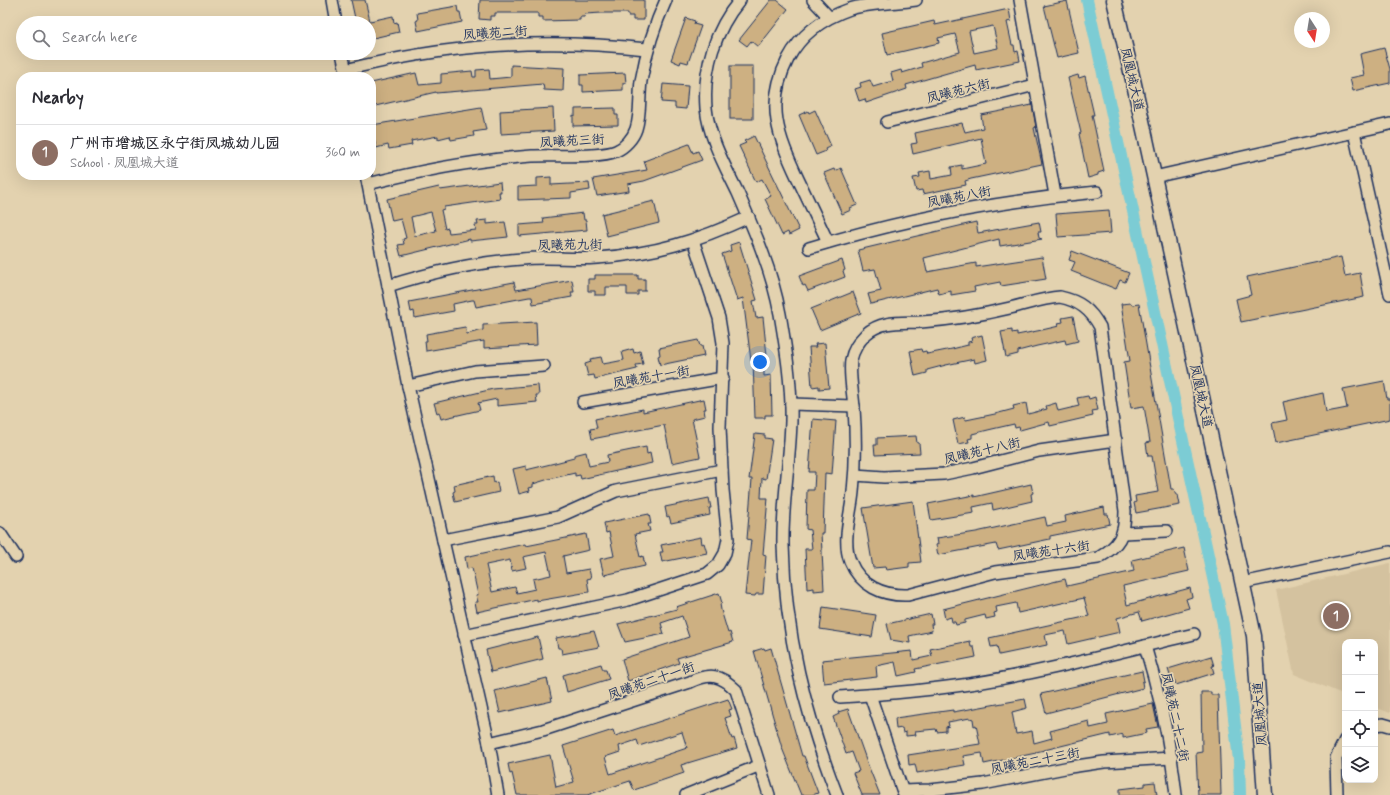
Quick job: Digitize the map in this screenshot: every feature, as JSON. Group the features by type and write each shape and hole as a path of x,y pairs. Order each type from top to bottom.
{"main road":[{"name":"凤凰城大道","path":"1114,0 1254,636 1265,795"}],"street":[{"path":"332,0 335,16"},
{"name":"凤曦苑三街","path":"376,179 464,163 532,156 602,155 616,151 628,142 636,129 641,81 648,49 658,18 666,0"},
{"path":"740,0 731,11 716,36 706,87 707,110 713,139 748,217 770,273 779,313 790,381 791,419 783,544 786,593 794,657 809,716 838,795"},
{"path":"813,0 829,17"},
{"path":"828,242 782,145 776,121 776,96 781,72 792,50 809,32 829,17 852,8 916,0"},
{"path":"1020,0 1055,195"},
{"name":"凤曦苑二街","path":"350,72 430,52 517,43 590,44 648,49"},
{"path":"343,60 346,72"},
{"name":"凤曦苑六街","path":"887,122 1035,85"},
{"path":"1154,177 1390,124"},
{"path":"1354,132 1390,294"},
{"path":"367,180 408,386 489,743 498,795"},
{"name":"凤曦苑八街","path":"810,248 890,225 938,214 1055,195 1097,192"},
{"name":"凤曦苑九街","path":"388,286 427,274 488,262 522,258 596,258 635,255 674,247 712,234 748,217"},
{"path":"464,635 628,600 707,574 718,565 725,553 728,539 720,427 723,378 723,343 719,318 693,240"},
{"name":"凤曦苑十六街","path":"1060,297 1073,300 1084,306 1094,315 1100,326 1116,440 1125,511 1125,525 1120,540 1111,551 1098,558 995,572 908,595 893,595 879,592 866,584 856,573 850,560 847,546 854,475 854,406 850,373 852,358 857,345 866,334 879,326 893,322 914,322 959,318 1010,308 1047,298 1060,297"},
{"path":"408,386 475,370 544,366"},
{"name":"凤曦苑十一街","path":"583,402 723,378"},
{"path":"790,404 854,406"},
{"name":"凤曦苑十八街","path":"854,475 884,477 944,474 1039,451 1116,440"},
{"path":"443,540 558,517 616,491 722,470"},
{"path":"1122,533 1167,531"},
{"path":"0,533 16,557"},
{"path":"1242,583 1390,552"},
{"path":"840,698 976,683 1194,634"},
{"name":"凤曦苑二十二街","path":"1144,646 1160,697 1172,758 1176,795"},
{"name":"凤曦苑二十一街","path":"489,743 544,730 690,682 702,676 715,676 727,681 736,690 758,766 769,795"},
{"path":"870,695 903,793"},
{"path":"1378,725 1390,726"},
{"path":"1337,795 1336,758 1342,746"},
{"name":"凤曦苑二十三街","path":"903,793 984,784 1056,769 1104,762 1172,758"},
{"path":"686,795 758,766"}],"shaded area":[{"path":"1390,563 1390,713 1378,708 1378,639 1342,639 1342,694 1294,674 1276,590"}],"building":[{"path":"351,0 365,0 369,16 354,16"},
{"path":"480,0 644,0 644,20 633,20 633,16 628,16 628,13 585,14 584,17 580,17 580,20 543,21 543,17 538,17 538,13 495,13 495,16 490,16 490,20 479,19"},
{"path":"771,0 777,0 788,9 758,47 751,41 747,46 739,40"},
{"path":"1067,1 1079,53 1057,58 1044,6"},
{"path":"457,6 462,22 418,31 416,21 418,20 417,13"},
{"path":"1009,9 1011,21 1007,22 1012,45 1014,45 1015,52 1018,51 1020,61 976,70 975,65 906,85 907,89 866,103 865,99 859,101 855,89 861,87 860,83 870,80 873,87 893,81 891,73 901,70 902,73 922,67 921,63 960,52 955,34 938,38 939,43 887,55 882,33 934,21 935,25","holes":["993,26 998,48 974,53 969,31"]},
{"path":"393,16 394,23 397,22 399,32 376,37 376,20"},
{"path":"686,18 695,21 694,24 701,26 688,63 681,61 680,64 671,60"},
{"path":"1384,48 1390,69 1390,83 1353,91 1350,78 1364,75 1360,54"},
{"path":"511,65 564,68 563,91 544,90 543,84 436,92 376,106 376,82 416,73 419,85 441,83 441,74 472,71 473,77 476,77 476,70 489,69 490,79 511,77"},
{"path":"730,66 753,66 753,119 730,119"},
{"path":"625,73 626,83 623,83 623,90 583,92 583,85 580,85 580,75"},
{"path":"1078,75 1079,78 1085,76 1104,171 1098,173 1098,175 1088,178 1079,134 1081,133 1068,78"},
{"path":"663,84 688,86 686,109 675,108 675,103 661,102"},
{"path":"1032,105 1036,127 1034,128 1042,164 971,179 965,181 966,185 923,194 922,190 916,191 913,178 920,177 919,173 930,171 931,179 952,175 951,167 962,165 962,169 986,164 981,138 913,154 911,144 917,143 915,133 962,123 965,132 983,128 981,115"},
{"path":"481,107 486,130 473,132 474,136 451,140 450,136 438,139 438,136 411,141 412,145 389,149 388,145 376,148 376,124"},
{"path":"553,108 554,131 501,134 500,111"},
{"path":"615,108 615,115 618,115 618,125 573,126 573,115 575,116 575,109"},
{"path":"815,110 831,146 825,149 826,151 816,155 799,115"},
{"path":"754,136 799,230 789,235 788,232 782,235 765,199 771,196 762,179 756,182 739,146 746,143 744,141"},
{"path":"689,144 693,153 698,151 702,160 644,181 628,184 629,191 597,196 593,179 647,170 644,161"},
{"path":"841,168 857,205 850,208 851,210 842,214 824,173"},
{"path":"551,177 551,185 589,183 590,190 571,193 571,198 518,200 518,187 537,186 537,178"},
{"path":"500,182 500,199 444,207 444,209 441,210 445,229 448,228 449,233 476,230 475,225 478,225 477,221 487,220 487,224 505,222 508,237 470,241 470,239 401,256 398,245 404,244 403,239 406,238 401,219 392,221 387,199 439,187 440,190","holes":["431,212 436,231 415,236 411,217"]},
{"path":"654,201 659,223 607,236 602,214"},
{"path":"1109,210 1111,233 1058,237 1056,214"},
{"path":"583,213 584,220 586,220 587,230 519,236 519,225 544,223 543,218"},
{"path":"976,222 978,233 1039,222 1041,232 1038,232 1039,238 1042,239 1000,246 999,239 924,258 927,272 976,263 976,267 1042,257 1046,279 1001,286 1000,282 974,287 975,291 951,295 951,291 939,294 937,288 871,304 868,294 881,291 875,269 863,271 858,250"},
{"path":"739,242 757,300 753,301 756,318 763,317 767,356 764,357 764,376 771,375 772,415 765,415 765,418 755,418 753,361 751,361 743,298 737,300 722,254 731,251 730,245"},
{"path":"1072,251 1129,273 1125,282 1120,280 1116,289 1071,271 1075,262 1069,260"},
{"path":"1341,257 1345,276 1360,273 1364,297 1241,322 1236,299 1251,295 1247,277"},
{"path":"842,260 845,270 843,271 845,277 808,291 805,285 803,286 799,276"},
{"path":"595,275 638,275 638,279 645,279 645,291 638,291 638,295 627,295 627,287 606,287 606,295 595,295 595,291 588,291 588,279 595,279"},
{"path":"572,280 574,292 571,292 572,297 533,304 532,297 476,307 474,300 472,300 453,304 454,311 415,318 414,311 411,312 409,302 514,282 516,290"},
{"path":"853,292 861,313 820,330 811,309"},
{"path":"1131,303 1132,305 1139,304 1171,489 1174,489 1176,495 1178,495 1180,505 1136,513 1134,503 1136,502 1135,496 1158,492 1152,456 1148,456 1146,443 1150,442 1144,406 1131,408 1124,362 1130,361 1121,304"},
{"path":"1073,316 1078,341 1066,344 1065,340 1037,346 1018,351 1018,354 1006,357 1001,332 1012,330 1012,333 1017,332 1017,335 1042,330 1059,326 1058,323 1063,322 1062,318"},
{"path":"536,322 537,345 484,348 484,341 426,351 426,334 465,327 467,334 483,330 483,325"},
{"path":"982,335 987,360 975,363 974,359 946,365 927,370 927,373 915,376 910,351 921,349 922,352 926,351 927,354 952,349 968,345 968,342 972,341 971,338"},
{"path":"698,340 700,346 702,346 704,356 660,365 658,356 660,355 659,348"},
{"path":"825,343 829,388 819,389 819,386 812,387 809,347 816,347 815,344"},
{"path":"633,349 634,353 640,351 643,364 636,365 637,369 595,379 594,375 588,376 585,364 591,362 590,359 601,357 603,364 624,360 622,352"},
{"path":"1384,381 1387,399 1390,399 1390,419 1276,443 1272,423 1287,420 1283,402 1323,393 1326,412 1347,408 1343,389"},
{"path":"538,385 539,395 536,395 537,402 497,406 497,399 478,403 480,410 441,419 439,412 437,413 434,403 493,389"},
{"path":"1088,396 1089,399 1095,397 1098,410 1092,411 1093,416 1050,426 1049,422 1020,430 1019,427 1015,428 1014,424 972,434 972,438 968,439 969,442 958,444 953,420 965,417 966,420 995,414 1014,409 1013,406 1026,403 1028,414 1047,409 1046,406 1056,403 1058,411 1079,406 1077,398"},
{"path":"704,399 706,409 704,409 705,416 692,419 700,457 672,463 664,425 592,439 590,429 597,428 595,419 643,409 643,412"},
{"path":"813,419 836,421 832,474 825,473 823,533 821,533 824,590 814,591 814,588 807,589 805,549 812,549 810,530 806,529 807,490 814,490 815,472 809,472"},
{"path":"755,434 765,435 765,438 772,439 766,479 762,478 761,498 768,498 763,554 766,555 763,594 756,594 755,596 745,595 751,540 747,539 752,479 749,479"},
{"path":"916,436 917,443 919,443 920,453 875,455 874,445 877,445 877,438"},
{"path":"646,447 647,454 650,453 652,463 581,479 580,475 575,476 575,473 549,479 533,484 533,487 529,488 530,491 519,494 513,469 526,466 526,470 574,458 574,455 586,452 589,466 608,462 607,455"},
{"path":"493,476 494,483 497,482 499,492 455,502 453,492 455,491 454,485"},
{"path":"1031,484 1033,493 1031,494 1032,501 993,510 992,503 973,507 974,513 931,520 928,504 974,495 974,497"},
{"path":"709,498 711,508 709,508 710,515 671,523 669,516 667,517 665,507"},
{"path":"913,501 921,562 909,563 909,567 886,570 885,567 873,568 863,508"},
{"path":"1104,507 1105,514 1108,514 1110,524 1050,536 1050,539 998,550 996,544 938,555 936,545 938,544 937,538 976,532 1045,517 1047,526 1066,522 1065,516"},
{"path":"649,514 651,524 648,524 650,531 635,534 640,557 643,556 645,566 604,575 600,559 614,556 609,532 606,533 604,523"},
{"path":"586,534 589,550 563,556 566,573 589,569 591,578 587,579 589,592 537,601 537,599 477,612 475,602 478,602 476,595 478,595 472,568 467,569 465,557 525,544 526,546","holes":["546,552 551,575 533,579 535,589 517,593 515,587 492,592 486,565 510,560 512,571 526,568 523,557"]},
{"path":"701,537 702,544 704,543 707,553 662,562 660,552 663,552 661,545"},
{"path":"1184,548 1189,571 1123,586 1127,605 1190,588 1192,597 1186,599 1189,608 1142,621 1139,612 1117,618 1120,632 1068,644 1065,631 1045,635 1047,645 999,655 997,646 991,647 989,638 1089,616 1084,598 1018,613 1016,603 996,607 997,612 994,613 995,617 986,619 985,615 965,620 965,623 956,625 955,622 952,622 951,617 945,619 943,609 1065,579 1067,586 1134,571 1132,560"},
{"path":"719,593 722,603 720,604 721,610 728,633 730,632 733,642 677,658 679,663 628,681 622,659 689,637 682,616 661,623 664,634 625,642 618,624 677,609 676,607"},
{"path":"823,607 876,615 872,637 820,629"},
{"path":"931,614 933,624 931,624 932,631 909,636 910,643 891,640 887,624"},
{"path":"594,631 599,647 562,654 561,648 558,648 556,638"},
{"path":"538,637 543,659 491,672 486,650"},
{"path":"970,641 971,647 974,647 976,657 915,669 916,672 898,676 895,662 876,666 877,677 824,683 822,660 912,651 913,660 932,656 930,649"},
{"path":"764,648 765,650 771,648 802,756 804,756 818,793 812,795 801,795 782,748 754,651"},
{"path":"1211,656 1214,666 1212,666 1214,673 1176,685 1174,678 1171,679 1168,669"},
{"path":"601,664 603,670 606,670 609,679 567,692 563,675"},
{"path":"1142,671 1144,681 1142,682 1143,688 1046,713 1041,694"},
{"path":"547,678 552,701 500,713 495,691"},
{"path":"1201,692 1211,692 1211,695 1218,695 1221,795 1198,795 1196,753 1202,752"},
{"path":"728,699 732,709 729,710 731,716 725,718 732,739 734,738 737,748 681,765 684,773 634,790 630,781 587,795 517,795 512,773 510,774 508,764 550,755 556,787 574,782 563,746 613,730 615,736","holes":["682,732 687,748 610,774 605,757 620,752 619,746 637,740 639,746"]},
{"path":"1025,699 1027,708 1012,712 1016,734 1032,731 1034,743 1052,738 1050,731 1089,721 1090,728 1108,724 1106,714 1153,704 1158,727 1146,729 1147,733 1123,738 1123,734 1110,737 1110,734 1036,753 984,764 982,753 963,756 965,765 917,773 915,764 909,765 908,755 980,744 976,725 974,726 973,719 970,718 948,722 949,726 946,727 946,731 937,732 936,729 915,731 916,735 906,736 906,732 903,733 902,728 896,729 895,718 953,710 953,712"},
{"path":"848,709 880,795 862,795 853,773 859,771 852,752 846,754 833,717 839,714 838,712"},
{"path":"1155,782 1157,795 1120,795 1120,789 1145,786 1145,783"}],"waterway":[{"path":"1087,0 1223,624 1239,760 1240,795"}],"place":[{"name":"广州市增城区永宁街凤城幼儿园","path":"1336,616"}]}
